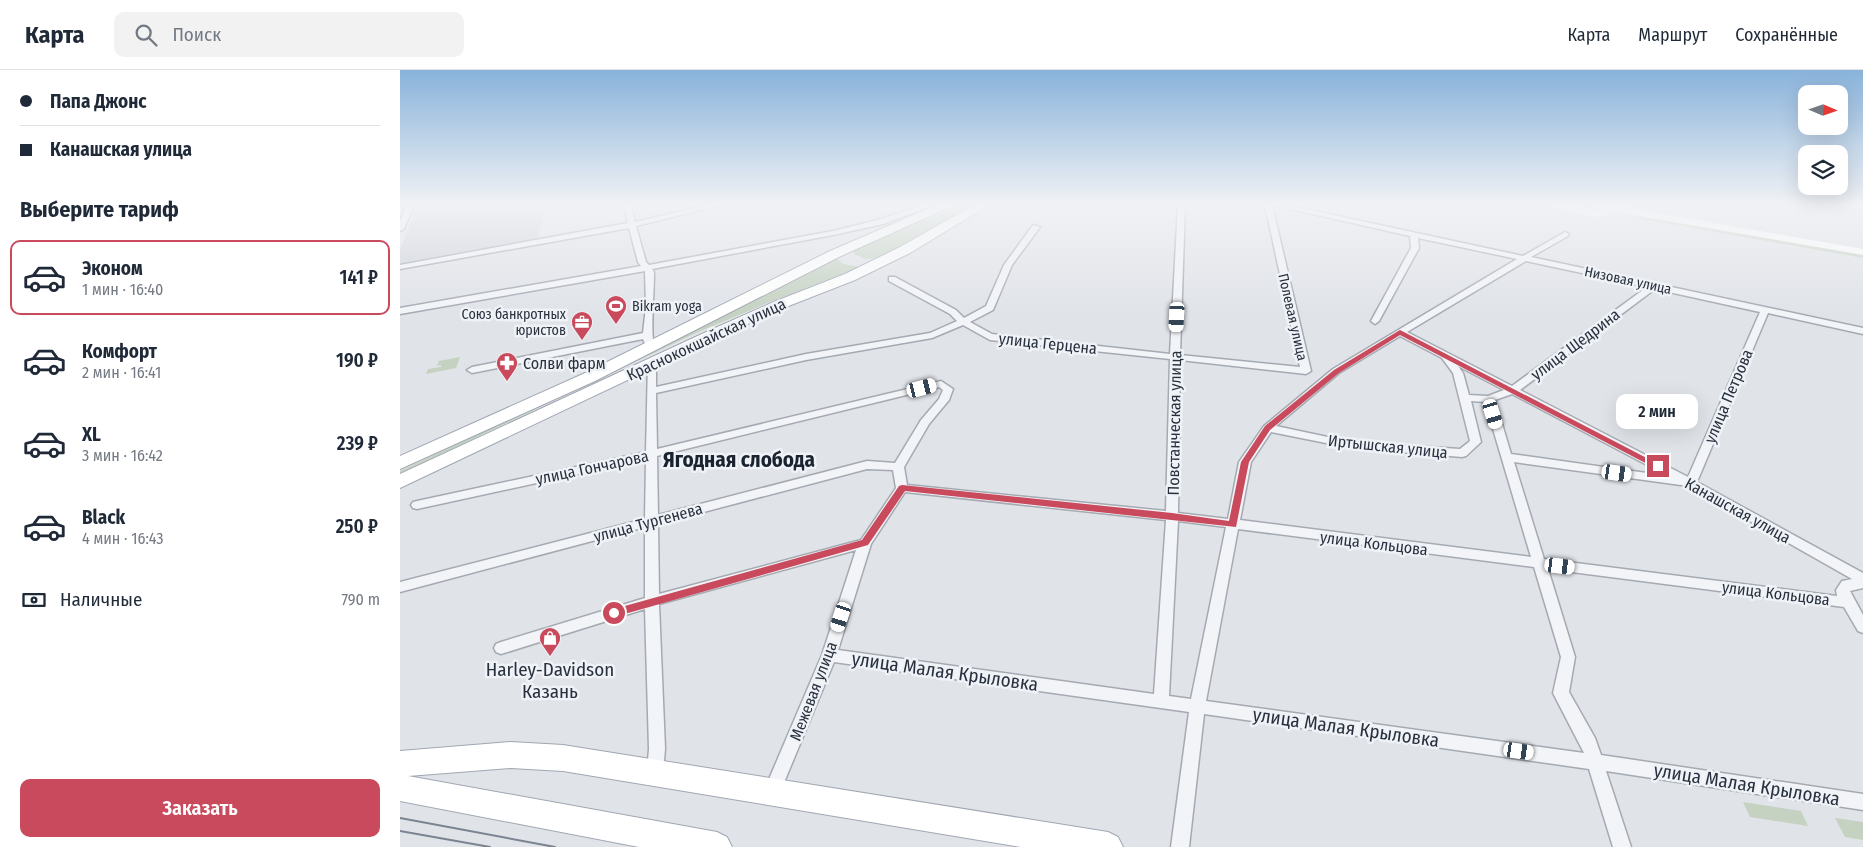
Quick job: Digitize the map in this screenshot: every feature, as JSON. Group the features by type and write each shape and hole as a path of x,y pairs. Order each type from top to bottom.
{"main road":[{"name":"Краснококшайская улица","path":"400,482 649,349 860,241"},
{"name":"Краснококшайская улица","path":"400,463 649,349 781,304 850,277 920,241"},
{"path":"849,246 847,255 861,261 880,259 905,250"},
{"path":"400,764 511,755 563,758 1108,847"},
{"path":"400,788 717,847"}],"street":[{"path":"400,268 544,241"},
{"path":"636,241 642,262 650,272 652,648 657,748 655,772"},
{"path":"400,311 787,241"},
{"path":"651,391 806,357 932,335 990,308 1008,266 1026,241"},
{"name":"Повстанческая улица","path":"1161,700 1172,516 1175,357 1180,241"},
{"name":"Полевая улица","path":"1276,241 1306,371"},
{"path":"1375,320 1415,248 1414,241"},
{"name":"Низовая улица","path":"1440,241 1863,331"},
{"path":"1180,847 1197,706 1245,462 1268,428 1336,372 1551,241"},
{"path":"1757,241 1863,261"},
{"path":"1804,241 1863,252"},
{"name":"улица Герцена","path":"892,279 953,312 963,322 990,337 1306,371"},
{"name":"улица Щедрина","path":"1464,398 1489,400 1512,391 1654,286"},
{"name":"улица Петрова","path":"1691,483 1765,310"},
{"name":"Канашская улица","path":"1400,332 1691,483 1863,579"},
{"path":"472,370 649,349"},
{"path":"1444,354 1458,373 1464,398"},
{"name":"улица Гончарова","path":"417,504 651,454 941,384 948,389 944,400 925,422 898,467"},
{"name":"Иртышская улица","path":"1268,428 1351,445 1462,454 1476,442 1464,398"},
{"path":"1489,400 1568,657 1561,693 1589,743 1622,847"},
{"path":"1507,457 1691,483"},
{"name":"улица Тургенева","path":"400,587 867,466 898,467"},
{"path":"898,467 902,488"},
{"name":"улица Кольцова","path":"902,488 1172,516 1846,602"},
{"name":"Межевая улица","path":"772,791 829,655 865,543 902,488"},
{"path":"501,648 652,601 865,543"},
{"path":"1863,583 1847,585 1843,590 1846,602 1863,627"},
{"name":"улица Малая Крыловка","path":"829,655 1161,700 1863,802"}],"shaded area":[{"path":"403,241 531,241 400,264 400,250"}],"green space":[{"path":"909,241 876,258 865,259 854,254 854,251 867,242"},
{"path":"1768,241 1793,241 1863,253 1863,258"},
{"path":"834,256 843,264 860,267 696,333 400,474 400,471 565,394 728,314"},
{"path":"460,357 456,368 426,374 428,369 441,367 441,365 437,366 439,361"},
{"path":"1743,802 1801,811 1808,826 1750,817"},
{"path":"1835,818 1863,822 1863,840 1845,837"}],"tram line":[{"path":"400,818 555,847"},
{"path":"400,831 490,847"}],"place":[{"name":"Bikram yoga","path":"616,325"},
{"name":"Союз банкротных юристов","path":"582,341"},
{"name":"Солви фарм","path":"507,382"},
{"name":"Harley-Davidson Казань","path":"550,657"}],"district":[{"name":"Ягодная слобода","path":"739,460"}],"route":[{"path":"614,613 865,543 902,488 1172,516 1233,525 1245,462 1268,428 1336,372 1400,332 1658,466"}]}
